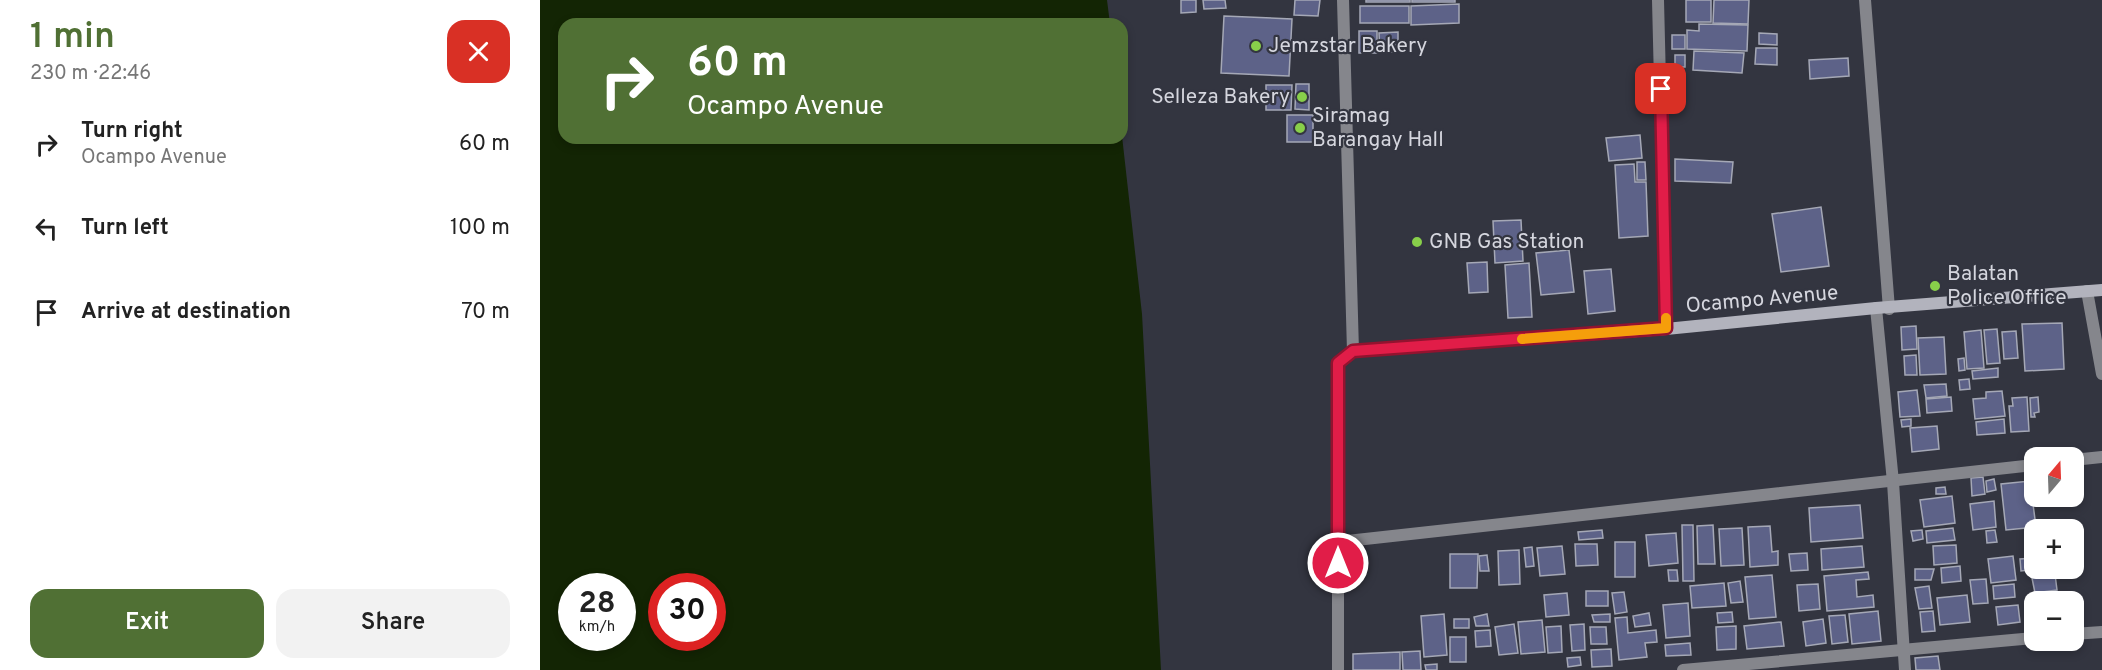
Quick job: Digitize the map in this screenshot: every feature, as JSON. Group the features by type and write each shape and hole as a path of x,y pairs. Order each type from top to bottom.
{"main road":[{"name":"Ocampo Avenue","path":"1353,351 1666,328 2102,290"}],"street":[{"path":"1338,670 1338,363 1353,351 1343,0"},
{"path":"1658,0 1666,328"},
{"path":"1865,0 1905,670"},
{"path":"2087,291 2102,374"},
{"path":"2084,459 2102,457"},
{"path":"1338,542 2024,466"},
{"path":"2084,633 2102,632"},
{"path":"1683,670 2024,639"}],"shaded area":[{"path":"540,0 1107,0 1109,18 558,18 558,144 1123,144 1142,314 1161,670 540,670"}],"building":[{"path":"1181,0 1196,0 1196,12 1181,13"},
{"path":"1203,0 1225,0 1226,8 1204,9"},
{"path":"1295,0 1320,0 1318,16 1294,15"},
{"path":"1366,0 1410,0 1410,2 1366,2"},
{"path":"1412,0 1455,0 1455,2 1412,2"},
{"path":"1686,0 1711,0 1711,22 1686,22"},
{"path":"1714,0 1749,0 1748,24 1713,23"},
{"path":"1459,4 1459,23 1411,25 1411,6"},
{"path":"1360,6 1409,6 1409,23 1360,23"},
{"name":"Jemzstar Bakery","path":"1224,16 1292,19 1289,76 1221,73"},
{"path":"1699,24 1748,25 1747,51 1687,49 1687,30 1699,31"},
{"path":"1359,31 1377,31 1377,53 1359,53"},
{"path":"1398,32 1398,45 1392,45 1392,52 1380,53 1379,33"},
{"path":"1759,33 1777,34 1777,45 1759,44"},
{"path":"1672,35 1685,35 1685,49 1672,49"},
{"path":"1756,48 1777,48 1777,65 1755,64"},
{"path":"1694,51 1744,53 1742,73 1693,70"},
{"path":"1675,55 1685,55 1685,67 1675,67"},
{"path":"1848,58 1849,76 1810,79 1809,60"},
{"name":"Selleza Bakery","path":"1296,84 1309,84 1309,110 1295,109"},
{"path":"1266,85 1292,85 1291,110 1266,110"},
{"name":"Siramag Barangay Hall","path":"1287,115 1313,115 1313,142 1287,142"},
{"path":"1640,135 1642,158 1609,161 1606,138"},
{"path":"1675,159 1733,162 1731,183 1675,181"},
{"path":"1637,162 1645,162 1646,180 1637,180"},
{"path":"1634,164 1635,182 1646,182 1648,236 1619,238 1615,165"},
{"path":"1821,207 1829,266 1781,272 1772,214"},
{"path":"1521,220 1523,261 1495,263 1493,221"},
{"path":"1569,250 1574,292 1541,295 1536,253"},
{"path":"1487,262 1488,292 1469,293 1467,263"},
{"path":"1529,263 1532,317 1508,318 1505,265"},
{"path":"1611,269 1615,311 1588,314 1584,271"},
{"path":"2062,323 2064,369 2025,371 2022,324"},
{"path":"1916,326 1917,349 1902,350 1901,327"},
{"path":"1997,329 2000,363 1987,364 1984,330"},
{"path":"1981,330 1984,368 1967,369 1964,332"},
{"path":"2016,331 2018,358 2004,359 2002,332"},
{"path":"1944,337 1946,374 1920,375 1918,338"},
{"path":"1916,355 1917,375 1905,375 1904,356"},
{"path":"1964,358 1965,370 1959,371 1958,359"},
{"path":"1998,368 1998,377 1973,379 1972,371"},
{"path":"1969,379 1970,389 1960,390 1959,380"},
{"path":"1946,384 1947,396 1926,398 1924,385"},
{"path":"1917,390 1920,416 1900,417 1898,392"},
{"path":"2002,391 2005,416 1975,419 1973,399 1986,398 1986,392"},
{"path":"1951,397 1952,411 1927,413 1926,399"},
{"path":"2027,397 2029,431 2011,432 2009,406 2013,406 2012,398"},
{"path":"2038,397 2039,412 2034,413 2035,417 2031,417 2030,398"},
{"path":"1911,419 1911,426 1902,427 1901,420"},
{"path":"2004,419 2005,433 1977,435 1976,422"},
{"path":"1937,426 1939,449 1912,452 1910,428"},
{"path":"1983,477 1985,494 1972,496 1971,478"},
{"path":"1994,479 1996,490 1987,492 1986,481"},
{"path":"2024,482 2024,507 2033,507 2035,519 2024,519 2024,528 2006,530 2001,484"},
{"path":"1945,487 1946,494 1936,494 1936,488"},
{"path":"1952,496 1955,523 1924,527 1920,500"},
{"path":"1994,501 1996,527 1973,530 1970,504"},
{"path":"1860,505 1863,538 1811,542 1809,508"},
{"path":"1682,525 1693,525 1694,581 1683,581"},
{"path":"1713,525 1715,564 1698,564 1697,526"},
{"path":"1770,526 1772,552 1778,551 1778,565 1750,567 1748,527"},
{"path":"1742,528 1744,565 1721,566 1719,529"},
{"path":"1953,528 1955,540 1927,543 1926,531"},
{"path":"1602,530 1603,538 1579,540 1578,532"},
{"path":"1922,530 1923,539 1913,541 1911,531"},
{"path":"1995,530 1997,542 1987,543 1986,531"},
{"path":"1676,533 1678,563 1649,566 1646,535"},
{"path":"1615,542 1635,542 1635,577 1615,577"},
{"path":"1575,544 1597,544 1598,565 1576,566"},
{"path":"1956,545 1957,563 1934,565 1933,546"},
{"path":"1562,546 1565,574 1540,576 1537,548"},
{"path":"1862,546 1864,567 1822,570 1821,549"},
{"path":"1532,547 1534,566 1526,567 1524,548"},
{"path":"1519,550 1520,584 1499,585 1498,551"},
{"path":"1807,553 1808,570 1791,571 1789,554"},
{"path":"1450,554 1478,554 1477,588 1450,588"},
{"path":"1487,555 1489,571 1480,571 1479,556"},
{"path":"2013,556 2016,580 1991,583 1988,559"},
{"path":"2020,559 2024,559 2024,571 2021,571"},
{"path":"1960,566 1961,581 1942,583 1941,568"},
{"path":"1915,569 1934,569 1931,580 1915,580"},
{"path":"1668,570 1677,570 1678,581 1669,581"},
{"path":"1868,572 1869,579 1856,580 1857,597 1873,595 1874,607 1827,611 1824,576"},
{"path":"1772,575 1776,617 1749,619 1745,577"},
{"path":"1986,579 1988,603 1973,604 1970,580"},
{"path":"2032,579 2056,579 2057,590 2035,591"},
{"path":"1740,581 1743,602 1731,603 1728,583"},
{"path":"1724,583 1726,606 1692,608 1690,586"},
{"path":"1818,584 1820,609 1799,611 1797,585"},
{"path":"2014,584 2015,597 1994,599 1993,586"},
{"path":"1929,586 1932,608 1919,609 1915,588"},
{"path":"1586,591 1608,591 1608,606 1586,606"},
{"path":"1624,592 1627,612 1615,614 1612,593"},
{"path":"1567,593 1569,615 1546,617 1544,595"},
{"path":"1967,595 1970,622 1940,625 1937,598"},
{"path":"1688,603 1690,636 1666,638 1663,605"},
{"path":"2018,605 2020,622 1998,625 1996,607"},
{"path":"1878,611 1881,641 1852,644 1849,614"},
{"path":"1933,611 1935,631 1922,632 1920,612"},
{"path":"1732,612 1733,622 1718,623 1717,613"},
{"path":"1649,613 1651,625 1635,627 1633,616"},
{"path":"1444,614 1447,655 1424,657 1421,616"},
{"path":"1487,614 1489,626 1476,626 1474,617"},
{"path":"1610,614 1610,622 1594,622 1592,615"},
{"path":"1845,615 1848,642 1832,644 1829,616"},
{"path":"1627,617 1628,633 1656,630 1657,642 1645,643 1647,657 1619,660 1615,618"},
{"path":"1454,619 1469,619 1469,628 1454,628"},
{"path":"1823,619 1826,643 1806,646 1803,622"},
{"path":"1542,620 1545,652 1521,654 1518,622"},
{"path":"1781,622 1784,646 1747,649 1744,626"},
{"path":"1514,624 1518,653 1499,655 1495,627"},
{"path":"1584,624 1585,650 1572,651 1570,625"},
{"path":"1561,626 1562,652 1548,653 1546,627"},
{"path":"1736,626 1736,649 1717,650 1716,627"},
{"path":"1590,627 1606,627 1607,644 1591,644"},
{"path":"1490,630 1491,646 1476,647 1475,631"},
{"path":"1450,637 1466,637 1466,662 1450,662"},
{"path":"1690,643 1691,655 1666,656 1665,645"},
{"path":"1611,649 1612,666 1592,667 1591,650"},
{"path":"1420,651 1421,670 1403,670 1402,652"},
{"path":"1400,652 1400,670 1353,670 1353,654"},
{"path":"1938,656 1940,670 1916,670 1915,658"},
{"path":"1580,657 1581,665 1568,667 1567,658"},
{"path":"1437,664 1437,670 1426,670 1425,665"}],"slow traffic":[{"path":"1522,339 1666,328 1666,318"}],"place":[{"name":"Jemzstar Bakery","path":"1256,46"},
{"name":"Selleza Bakery","path":"1302,97"},
{"name":"Siramag Barangay Hall","path":"1300,128"},
{"name":"GNB Gas Station","path":"1417,242"},
{"name":"Balatan Police Office","path":"1935,286"}],"route":[{"path":"1338,563 1338,363 1353,351 1666,328 1661,89"}]}
